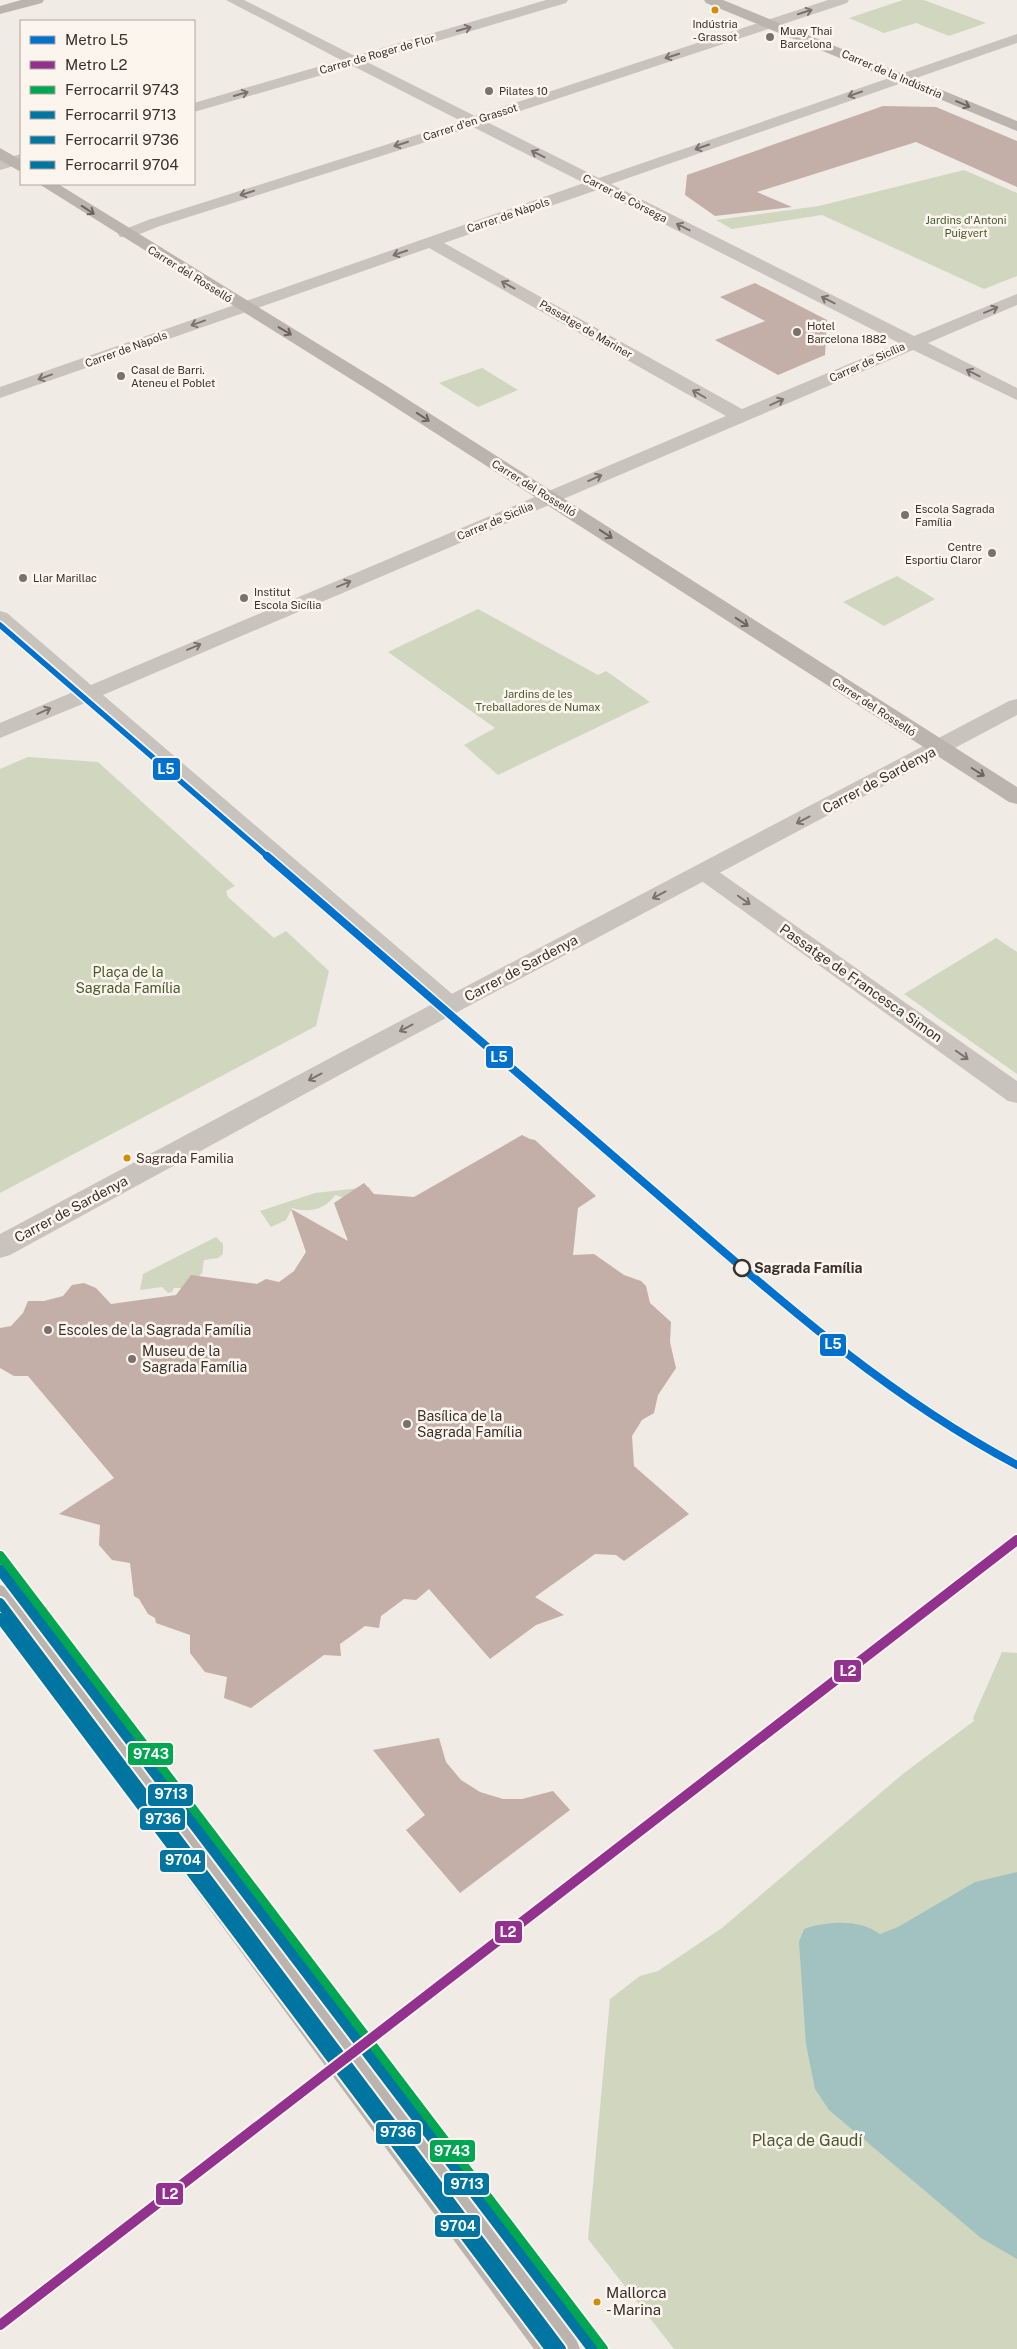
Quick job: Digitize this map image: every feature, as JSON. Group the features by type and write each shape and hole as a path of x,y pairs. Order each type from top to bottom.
{"main road":[{"path":"0,10 37,0"},
{"name":"Carrer de la Indústria","path":"711,0 1017,126"},
{"name":"Carrer del Rosselló","path":"49,185 379,389 1017,797"},
{"path":"0,1598 559,2349"}],"street":[{"path":"238,3 262,0"},
{"name":"Carrer de Roger de Flor","path":"195,108 561,0"},
{"name":"Carrer d'en Grassot","path":"126,234 154,223 473,122 842,0"},
{"name":"Carrer de Còrsega","path":"238,3 1017,395"},
{"name":"Carrer de Nàpols","path":"0,393 244,306 1017,38"},
{"name":"Passatge de Mariner","path":"430,242 742,417"},
{"name":"Carrer de Sicília","path":"0,731 1017,299"},
{"path":"0,617 450,1006"},
{"name":"Carrer de Sardenya","path":"0,1247 1017,706"},
{"name":"Passatge de Francesca Simon","path":"704,872 1017,1094"}],"green space":[{"path":"903,0 924,0 986,23 949,36 916,23 884,33 849,18"},
{"name":"Jardins d'Antoni Puigvert","path":"964,170 1017,193 1017,276 984,289 822,215 732,229 716,220 819,206"},
{"path":"482,368 518,390 478,407 439,383"},
{"path":"897,576 935,599 884,626 843,602"},
{"name":"Jardins de les Treballadores de Numax","path":"478,609 598,675 606,671 650,702 498,775 464,745 495,728 388,652"},
{"name":"Plaça de la Sagrada Família","path":"28,757 98,762 235,886 226,891 228,897 274,938 286,931 329,971 316,1026 0,1193 0,769"},
{"path":"996,938 1017,952 1017,1074 904,994"},
{"path":"369,1187 371,1190 363,1196 349,1198 335,1195 326,1204 316,1209 292,1208 286,1220 271,1227 260,1211 315,1193"},
{"path":"216,1237 223,1244 223,1254 218,1258 204,1260 202,1273 187,1288 174,1288 172,1292 168,1293 162,1287 140,1290 143,1274"},
{"name":"Plaça de Gaudí","path":"1002,1652 1017,1653 1017,2349 674,2349 588,2239 610,1999 640,1976 658,1971 722,1928 904,1773 974,1721 973,1718"}],"water":[{"path":"1017,1872 1017,2259 981,2238 829,2110 815,2089 806,2044 799,1942 804,1929 833,1923 863,1926 880,1934 898,1927 975,1882"}],"building":[{"path":"883,106 936,107 1017,141 1017,187 916,142 757,192 792,207 715,216 685,195 687,175"},
{"name":"Hotel Barcelona 1882","path":"755,283 827,320 825,355 778,375 715,340 765,321 720,297"},
{"name":"Basílica de la Sagrada Família","path":"522,1135 535,1140 596,1196 578,1208 573,1255 594,1254 624,1275 641,1281 646,1286 650,1303 671,1322 670,1342 676,1368 658,1395 654,1413 642,1420 632,1436 634,1466 689,1514 624,1561 616,1555 595,1554 535,1597 564,1615 536,1625 490,1659 429,1589 416,1600 404,1599 381,1616 379,1628 365,1626 340,1644 341,1656 324,1655 251,1708 224,1698 227,1677 205,1672 190,1653 190,1635 156,1623 155,1618 148,1614 139,1599 134,1596 130,1563 112,1560 99,1545 100,1525 59,1514 114,1478 28,1376 14,1376 0,1368 0,1328 11,1326 23,1313 28,1301 44,1301 63,1296 72,1285 84,1283 96,1288 111,1304 176,1295 191,1275 257,1284 266,1279 279,1282 294,1271 306,1252 291,1209 348,1241 334,1203 364,1183 374,1194 414,1197"},
{"path":"439,1738 446,1762 461,1780 480,1792 503,1799 522,1799 553,1791 570,1810 460,1893 406,1830 425,1815 373,1750"}],"metro line":[{"name":"L5","path":"0,625 805,1322 907,1400 961,1434 1017,1465"},
{"name":"L2","path":"0,2325 1017,1540"}],"rail line":[{"name":"9743","path":"0,1556 603,2349"},
{"name":"9713","path":"0,1570 592,2349"},
{"name":"9736","path":"0,1603 561,2349"},
{"name":"9704","path":"0,1618 550,2349"}],"place":[{"name":"Indústria - Grassot","path":"715,10"},
{"name":"Muay Thai Barcelona","path":"770,37"},
{"name":"Pilates 10","path":"489,91"},
{"name":"Hotel Barcelona 1882","path":"797,332"},
{"name":"Casal de Barri. Ateneu el Poblet","path":"121,376"},
{"name":"Escola Sagrada Família","path":"905,515"},
{"name":"Centre Esportiu Claror","path":"992,553"},
{"name":"Llar Marillac","path":"23,578"},
{"name":"Institut Escola Sicília","path":"244,598"},
{"name":"Sagrada Familia","path":"127,1158"},
{"name":"Sagrada Família","path":"742,1268"},
{"name":"Escoles de la Sagrada Família","path":"48,1330"},
{"name":"Museu de la Sagrada Família","path":"132,1359"},
{"name":"Basílica de la Sagrada Família","path":"407,1424"},
{"name":"Mallorca - Marina","path":"597,2302"}]}
